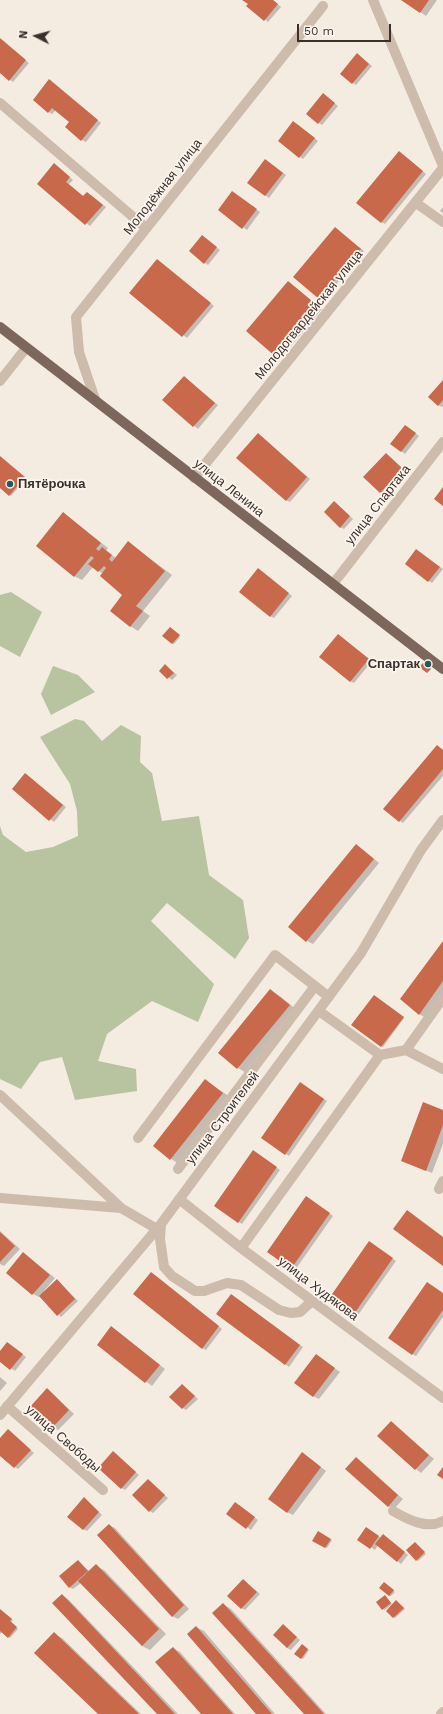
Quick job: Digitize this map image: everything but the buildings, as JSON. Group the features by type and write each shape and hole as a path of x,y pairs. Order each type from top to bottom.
{"main road":[{"name":"улица Ленина","path":"0,327 443,669"}],"street":[{"path":"373,0 443,167"},
{"name":"Молодёжная улица","path":"95,399 79,352 76,317 323,6"},
{"path":"0,103 146,228"},
{"name":"Молодогвардейская улица","path":"194,478 416,203 443,167"},
{"path":"416,203 443,222"},
{"path":"0,381 26,348"},
{"name":"улица Спартака","path":"333,584 443,442"},
{"name":"улица Строителей","path":"0,1415 159,1226 361,953 421,850 443,820"},
{"path":"138,1138 275,955 329,997"},
{"path":"178,1168 315,986"},
{"path":"406,1050 443,998"},
{"path":"319,1011 380,1055"},
{"path":"240,1248 380,1055 406,1050 443,1069"},
{"path":"0,1095 120,1208 159,1226 164,1267 172,1276 195,1291 204,1291 227,1283 241,1285 279,1310 291,1313 300,1312 312,1301"},
{"path":"0,1198 120,1208"},
{"name":"улица Худякова","path":"179,1199 240,1248 443,1398"},
{"name":"улица Свободы","path":"7,1406 102,1490"},
{"path":"393,1511 416,1523 439,1523 443,1521"}],"green space":[{"path":"11,592 42,612 20,657 0,646 0,595"},
{"path":"53,666 78,675 95,692 51,715 41,694"},
{"path":"75,719 84,721 102,741 121,725 141,736 140,762 152,773 162,821 199,816 209,875 243,900 249,938 235,959 167,903 151,921 214,984 198,1022 152,1001 107,1034 98,1061 136,1069 137,1091 75,1100 62,1057 40,1062 21,1089 0,1079 0,826 3,835 26,852 53,847 78,836 77,811 70,784 40,737"}],"place":[{"name":"Пятёрочка","path":"10,484"},
{"name":"Спартак","path":"428,664"}]}
